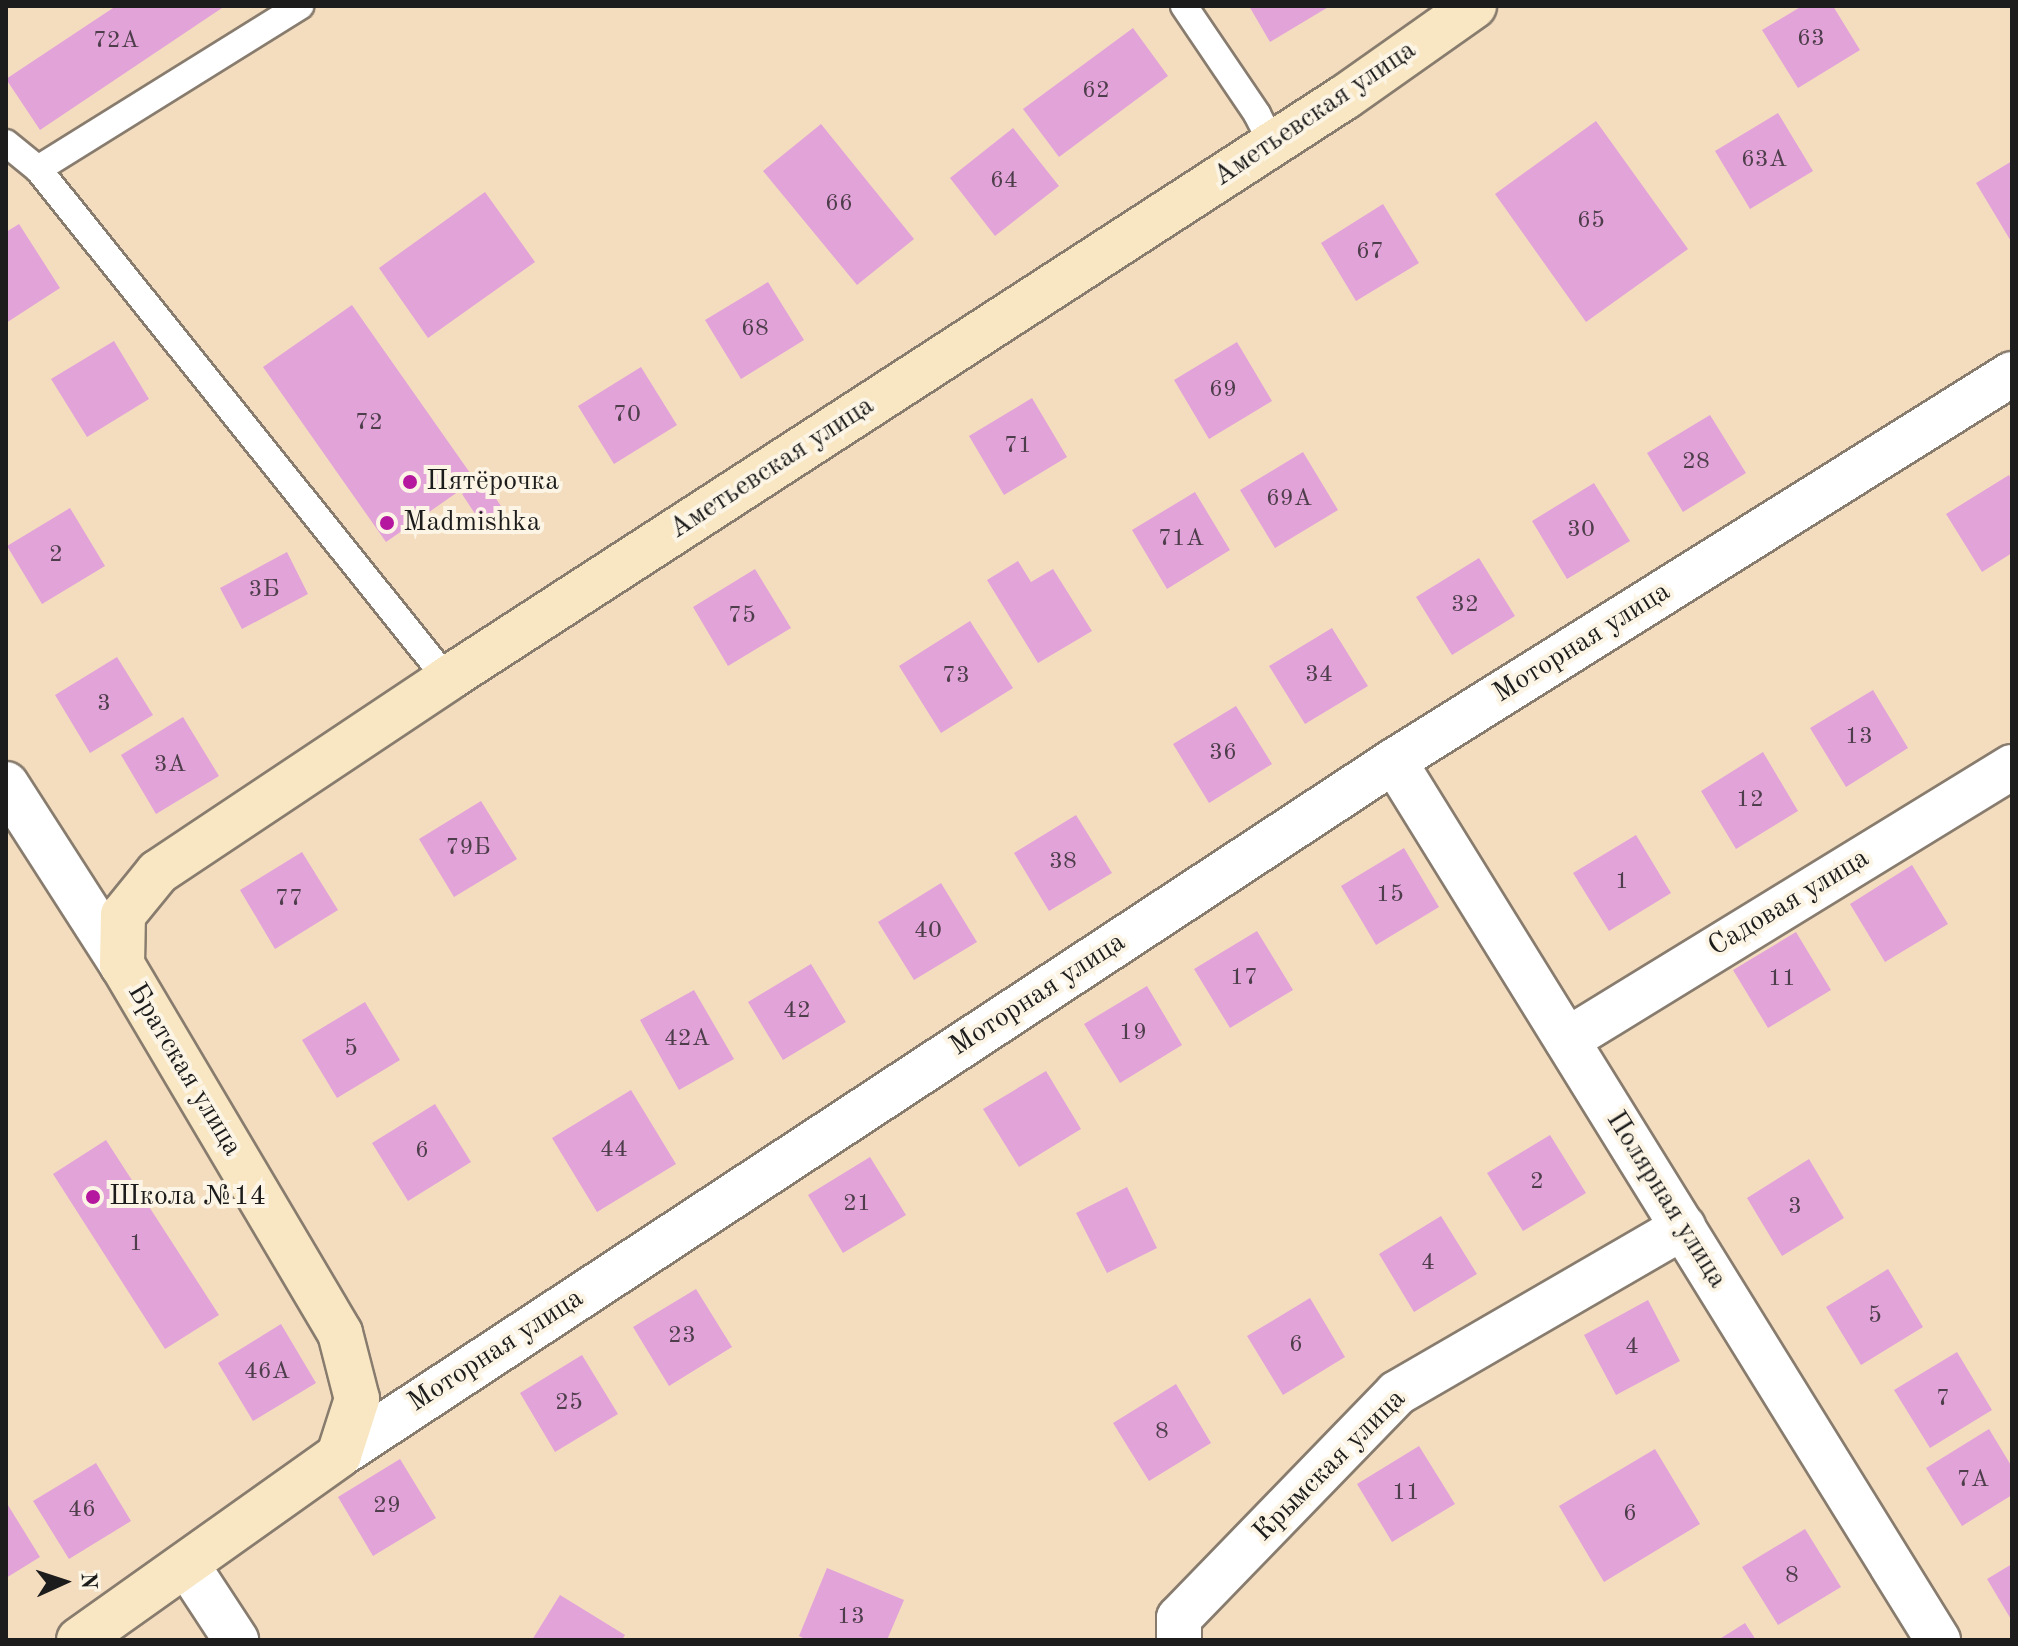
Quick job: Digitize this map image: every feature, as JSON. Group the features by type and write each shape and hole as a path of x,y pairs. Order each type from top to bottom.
{"street":[{"name":"Аметьевская улица","path":"122,965 123,915 158,872 447,679 1272,144 1474,6"},
{"name":"Моторная улица","path":"79,1640 339,1455 1394,761 2009,381"},
{"name":"Полярная улица","path":"1394,761 1938,1640"},
{"name":"Садовая улица","path":"1567,1040 2012,767"},
{"name":"Братская улица","path":"6,784 122,965 340,1333 357,1399 339,1455"},
{"name":"Крымская улица","path":"1179,1640 1179,1618 1397,1393 1683,1227"},
{"path":"187,1565 236,1640"}],"lane":[{"path":"38,169 300,6"},
{"path":"1184,6 1257,114 1272,144"},
{"path":"6,143 38,169 447,679"}],"building":[{"path":"116,6 225,6 40,130 6,79"},
{"path":"1249,6 1330,6 1270,42"},
{"path":"1802,6 1833,6 1860,50 1798,88 1762,30"},
{"path":"1133,28 1168,76 1059,157 1023,109"},
{"path":"1778,113 1813,171 1750,209 1715,151"},
{"path":"1596,121 1688,249 1586,322 1495,194"},
{"path":"821,124 914,239 857,285 763,171"},
{"path":"1013,128 1059,186 995,236 950,178"},
{"path":"2012,161 2012,243 1976,183"},
{"path":"485,192 535,262 428,338 379,268"},
{"path":"1383,204 1419,263 1356,301 1321,243"},
{"path":"19,224 60,288 6,323 6,232"},
{"path":"768,282 804,340 741,379 705,320"},
{"path":"352,305 475,480 386,542 263,367"},
{"path":"114,341 149,399 87,437 51,379"},
{"path":"1237,342 1272,401 1209,439 1174,380"},
{"path":"641,367 677,425 614,464 578,406"},
{"path":"1032,398 1067,457 1004,495 969,436"},
{"path":"1710,415 1746,473 1683,512 1647,453"},
{"path":"1303,452 1338,510 1275,548 1240,490"},
{"path":"2009,475 2012,481 2012,553 1982,572 1946,514"},
{"path":"484,481 505,512 483,526 462,494"},
{"path":"1594,483 1630,541 1567,579 1532,521"},
{"path":"1195,492 1230,550 1167,589 1132,530"},
{"path":"70,508 105,566 42,604 7,546"},
{"path":"287,552 308,594 242,629 220,588"},
{"path":"1479,558 1515,616 1452,655 1416,597"},
{"path":"1018,561 1031,582 1053,569 1092,631 1038,663 987,580"},
{"path":"755,569 791,628 728,666 693,607"},
{"path":"970,621 1013,688 941,733 899,666"},
{"path":"1332,628 1368,686 1305,724 1269,666"},
{"path":"117,657 153,715 90,753 55,695"},
{"path":"1873,690 1908,748 1846,787 1810,728"},
{"path":"1236,706 1272,764 1209,803 1173,744"},
{"path":"183,717 219,776 156,814 121,755"},
{"path":"1763,752 1798,811 1736,849 1701,791"},
{"path":"481,801 517,859 454,897 419,839"},
{"path":"1076,815 1112,873 1049,911 1014,853"},
{"path":"1636,835 1671,893 1609,931 1573,873"},
{"path":"1404,848 1439,907 1376,945 1341,886"},
{"path":"302,852 338,910 275,949 240,890"},
{"path":"1912,865 1948,924 1885,962 1850,904"},
{"path":"941,883 977,942 914,980 878,922"},
{"path":"1257,931 1293,990 1230,1028 1194,969"},
{"path":"1796,932 1831,990 1768,1028 1733,970"},
{"path":"811,964 846,1022 783,1060 748,1002"},
{"path":"1147,986 1182,1045 1120,1083 1084,1024"},
{"path":"694,990 734,1059 679,1090 640,1020"},
{"path":"365,1002 400,1060 337,1098 302,1040"},
{"path":"1046,1071 1081,1129 1019,1167 983,1109"},
{"path":"631,1090 676,1164 597,1212 552,1138"},
{"path":"435,1104 471,1162 408,1201 372,1143"},
{"path":"1550,1135 1586,1193 1523,1231 1487,1173"},
{"path":"106,1140 219,1315 165,1349 53,1174"},
{"path":"870,1157 906,1215 843,1253 808,1195"},
{"path":"1809,1159 1844,1218 1782,1256 1747,1198"},
{"path":"1127,1187 1157,1248 1107,1273 1076,1213"},
{"path":"1441,1216 1477,1274 1414,1312 1379,1254"},
{"path":"1888,1269 1923,1327 1861,1365 1826,1307"},
{"path":"696,1289 732,1347 669,1386 633,1327"},
{"path":"1310,1298 1345,1357 1283,1395 1247,1336"},
{"path":"1648,1300 1680,1361 1616,1395 1584,1335"},
{"path":"281,1324 316,1383 253,1421 218,1363"},
{"path":"1957,1352 1992,1410 1930,1448 1894,1390"},
{"path":"582,1355 618,1414 555,1452 520,1393"},
{"path":"1176,1384 1211,1443 1149,1481 1113,1423"},
{"path":"1989,1429 2012,1467 2012,1495 1962,1526 1926,1468"},
{"path":"1419,1446 1455,1504 1392,1542 1357,1484"},
{"path":"1655,1449 1700,1524 1604,1582 1559,1506"},
{"path":"400,1459 436,1518 373,1556 338,1497"},
{"path":"96,1463 131,1521 69,1559 33,1501"},
{"path":"6,1502 40,1557 6,1578"},
{"path":"1805,1529 1841,1587 1778,1625 1742,1567"},
{"path":"2012,1564 2012,1621 1987,1579"},
{"path":"827,1568 904,1600 887,1640 807,1640 799,1636"},
{"path":"560,1595 625,1635 622,1640 532,1640"},
{"path":"1745,1623 1756,1640 1718,1640"}],"place":[{"name":"Пятёрочка","path":"410,482"},
{"name":"Madmishka","path":"387,523"},
{"name":"Школа №14","path":"93,1197"}]}
